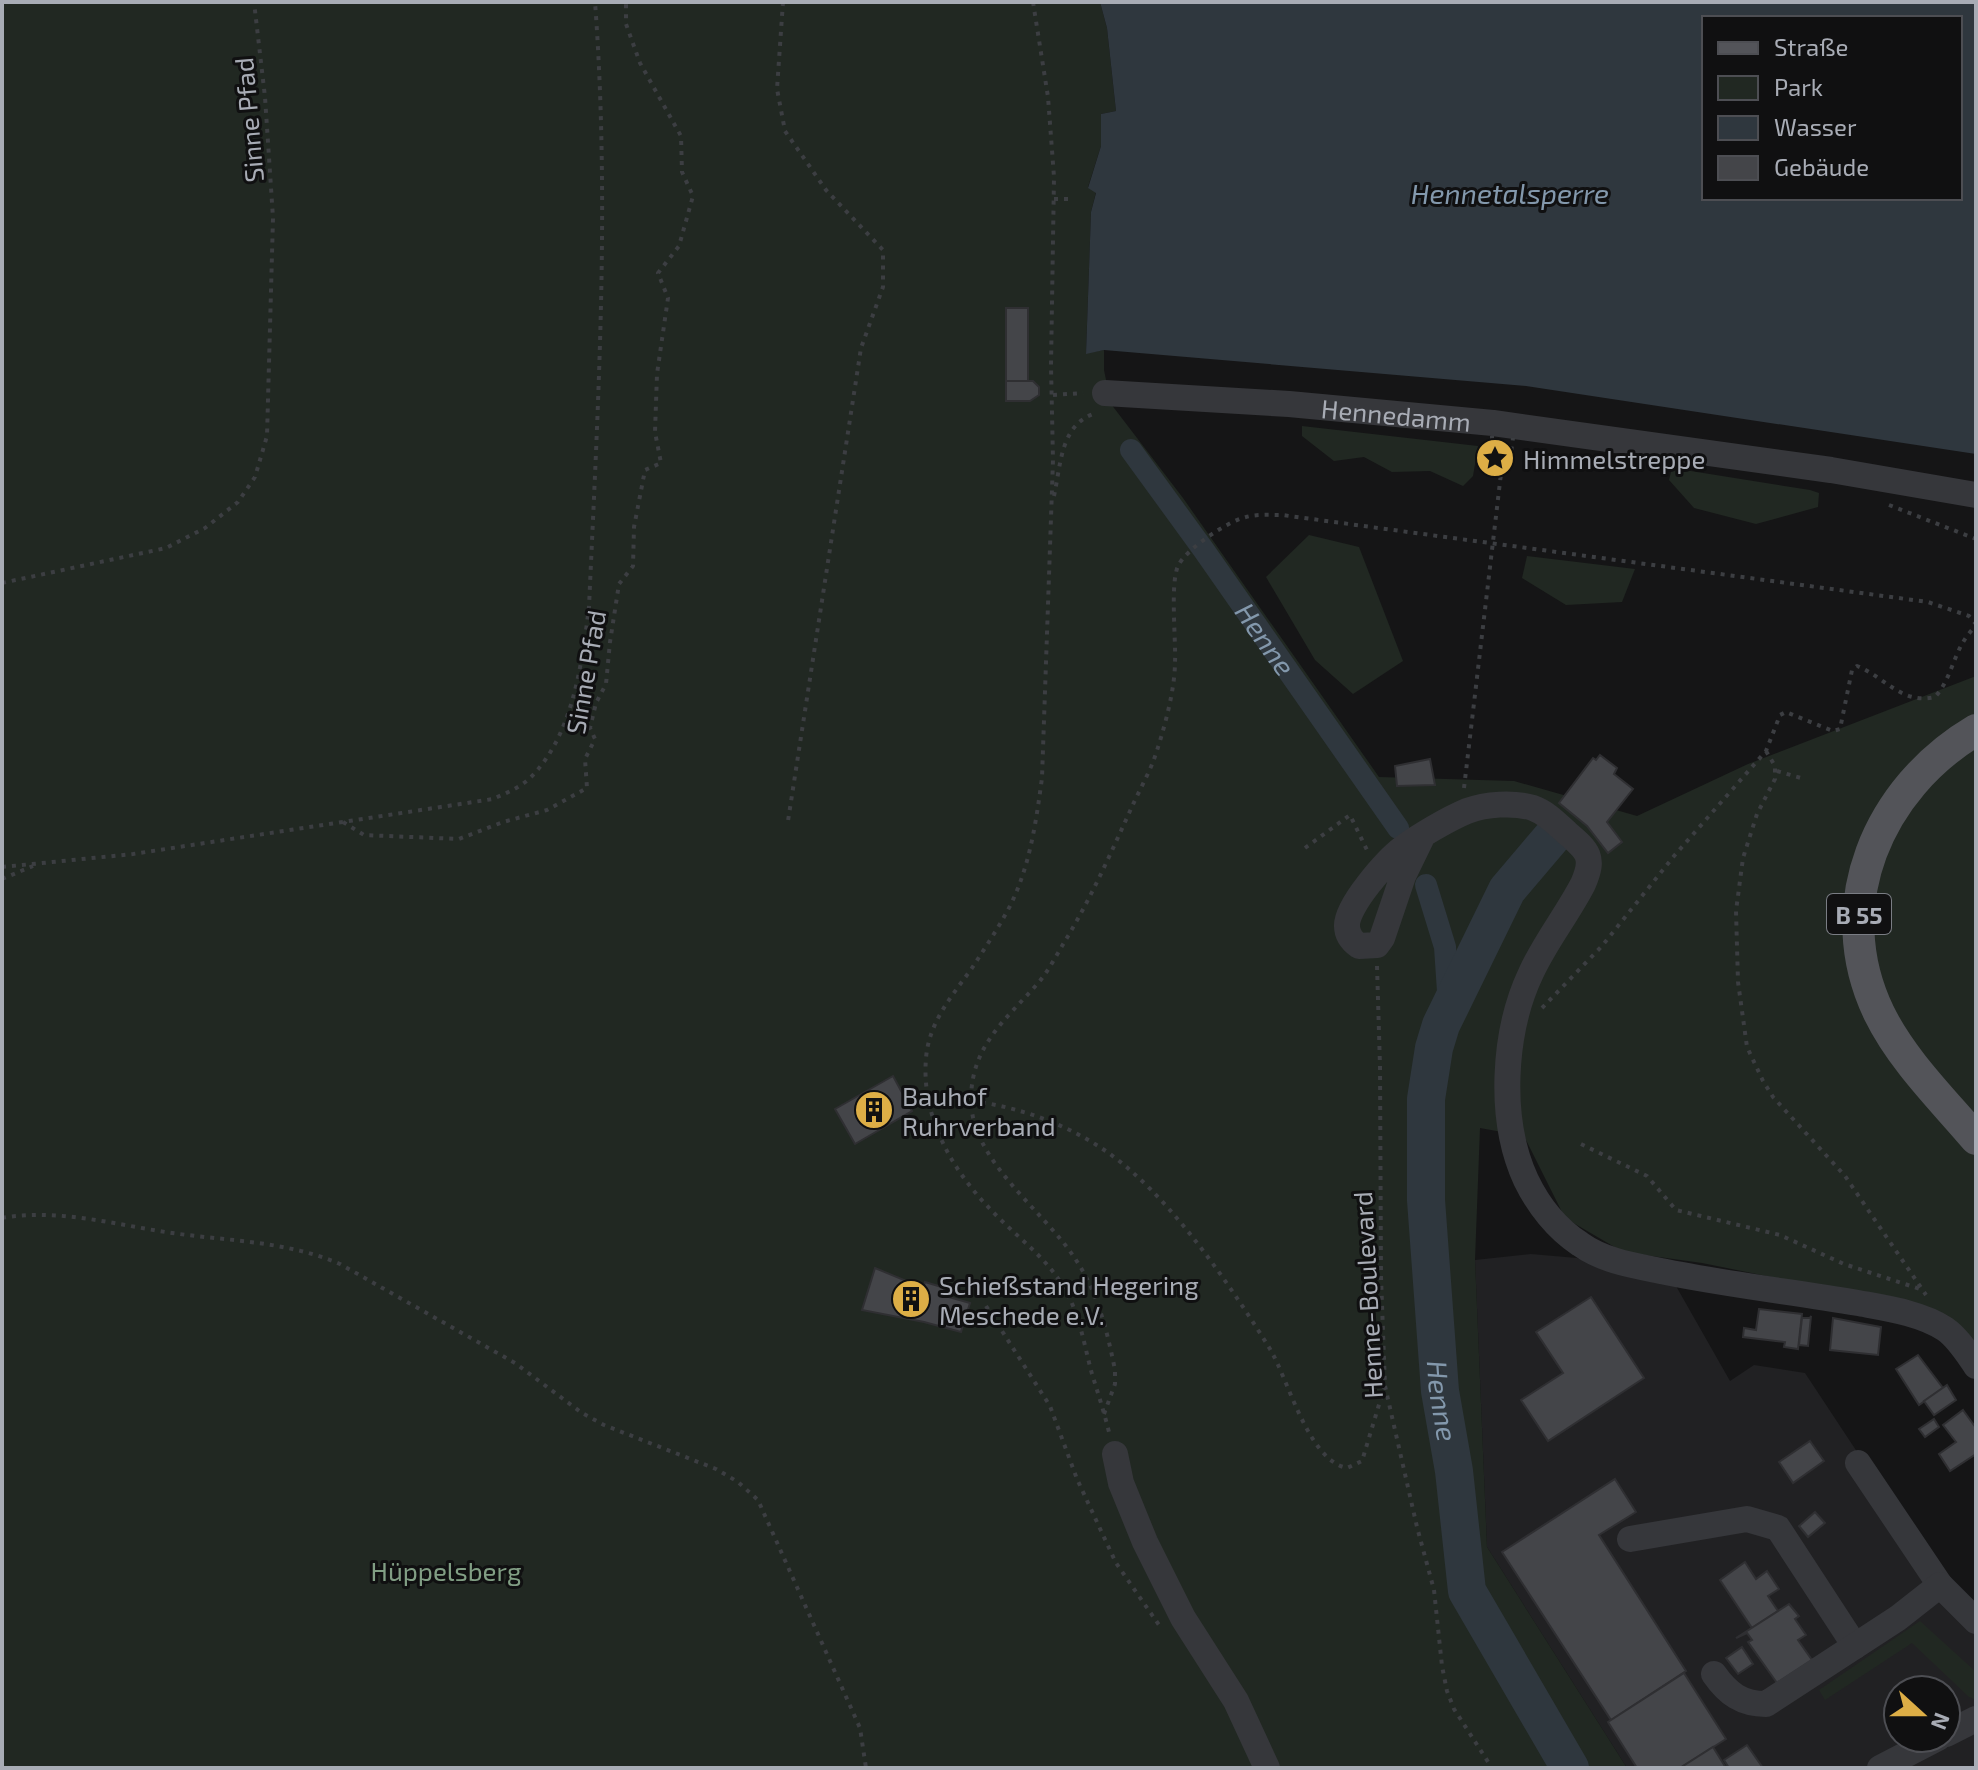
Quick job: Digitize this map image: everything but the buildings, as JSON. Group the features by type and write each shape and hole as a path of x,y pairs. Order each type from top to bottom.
{"main road":[{"name":"B 55","path":"1976,730 1953,743 1927,765 1890,812 1868,860 1859,920 1868,985 1886,1026 1921,1075 1976,1139"}],"street":[{"name":"Hennedamm","path":"1105,402 1289,404 1493,423 1831,470 1976,495"},
{"path":"1421,839 1403,876 1388,927 1377,945 1365,947 1354,943 1347,920 1385,865 1406,846 1453,818 1484,806 1518,805 1544,813 1580,844 1590,859 1588,873 1574,901 1530,974 1515,1027 1509,1067 1509,1130 1527,1182 1552,1219 1581,1245 1601,1255 1645,1268 1873,1306 1917,1317 1945,1329 1976,1366"},
{"path":"1115,1454 1121,1483 1145,1542 1183,1618 1236,1701 1267,1768"},
{"path":"1858,1463 1940,1585 1976,1621"},
{"path":"1630,1539 1747,1519 1778,1528 1855,1646"},
{"path":"1714,1674 1722,1686 1741,1701 1766,1704 1898,1618 1940,1585"},
{"path":"1880,1768 1907,1754"}],"path":[{"name":"Sinne Pfad","path":"2,583 166,548 205,528 238,502 255,477 267,436 273,218 265,97 254,2"},
{"path":"2,867 133,854 493,799 517,788 547,756 571,700 584,652 589,607 604,204 602,91 595,2"},
{"name":"Sinne Pfad","path":"341,820 364,835 459,839 547,810 587,788 585,759 595,739 590,728 596,703 606,684 619,584 633,566 634,527 645,470 661,463 655,432 657,374 668,298 658,273 679,246 693,196 682,172 681,136 640,63 626,24 626,2"},
{"path":"783,2 777,89 785,131 826,190 883,250 884,268 879,304 861,348 788,821"},
{"path":"1033,2 1048,97 1054,199 1051,506 1042,778 1027,862 1010,906 937,1017 926,1057 926,1088 936,1129 953,1162 994,1213 1052,1268 1066,1291 1078,1317 1115,1454"},
{"path":"1054,199 1073,199"},
{"path":"1053,395 1105,402"},
{"path":"1051,506 1070,431 1105,402"},
{"path":"1492,436 1492,457 1495,460 1510,460 1513,438"},
{"path":"1463,796 1505,441"},
{"path":"1888,505 1976,539"},
{"path":"1104,1414 1115,1384 1115,1370 1091,1284 1050,1226 997,1167 977,1132 971,1101 979,1053 1041,979 1067,938 1111,854 1152,762 1175,666 1174,579 1179,563 1190,551 1244,517 1282,515 1928,602 1969,616 1976,625 1960,643 1943,686 1935,697 1919,699 1900,693 1857,666 1852,670 1840,729 1833,731 1786,712 1778,719 1766,751 1664,867 1602,946 1530,1022 1515,1027"},
{"path":"1766,751 1776,771 1801,778"},
{"path":"1776,771 1749,837 1738,892 1738,982 1747,1047 1773,1097 1845,1176 1923,1290 1945,1329"},
{"path":"1305,848 1350,815 1370,857 1376,852 1385,865"},
{"path":"2,879 39,864"},
{"name":"Henne-Boulevard","path":"1377,945 1385,1386 1434,1590 1447,1691 1454,1709 1492,1768"},
{"path":"971,1101 1003,1104 1030,1113 1104,1150 1132,1172 1192,1237 1234,1295 1281,1369 1315,1445 1329,1460 1347,1468 1362,1461 1385,1386"},
{"path":"1581,1144 1647,1176 1676,1210 1780,1235 1844,1264 1923,1290"},
{"path":"2,1218 51,1214 288,1247 319,1255 515,1363 582,1413 604,1425 716,1469 738,1482 758,1500 807,1605 860,1728 866,1768"},
{"path":"986,1306 1050,1406 1077,1479 1116,1563 1159,1625"}],"shaded area":[{"path":"1531,1254 1577,1258 1630,1276 1676,1286 1730,1381 1754,1365 1805,1373 1976,1632 1976,1768 1627,1768 1487,1547 1475,1260"}],"green space":[{"name":"Hüppelsberg","path":"2,2 1100,2 1107,28 1116,111 1101,114 1101,146 1088,187 1096,192 1091,212 1086,353 1104,350 1104,370 1111,404 1183,498 1379,777 1514,781 1637,816 1748,764 1976,676 1976,1345 1925,1308 1702,1263 1623,1252 1565,1218 1524,1136 1480,1128 1475,1260 1487,1547 1627,1768 2,1768"},
{"path":"1302,426 1478,446 1473,476 1463,486 1430,471 1392,472 1364,457 1334,461 1302,436"},
{"path":"1672,468 1810,490 1819,493 1818,507 1756,524 1694,508 1669,480"},
{"path":"1309,535 1359,547 1403,661 1353,694 1315,660 1266,577"},
{"path":"1527,556 1635,569 1622,602 1566,605 1522,578"},
{"path":"1920,1621 1976,1672 1976,1700 1962,1690 1962,1674 1945,1674 1912,1643 1825,1700 1819,1690"}],"water":[{"name":"Hennetalsperre","path":"1100,2 1976,2 1976,454 1526,386 1104,350 1086,354 1091,212 1096,193 1088,188 1101,146 1101,114 1116,111 1107,28"}],"waterway":[{"name":"Henne","path":"1131,450 1398,828"},
{"name":"Henne","path":"1552,837 1507,890 1441,1025 1426,1099 1426,1200 1440,1391 1454,1471 1467,1591 1570,1768"},
{"name":"Henne","path":"1426,885 1445,947 1449,1006"}],"place":[{"name":"Himmelstreppe","path":"1495,458"},
{"name":"Bauhof Ruhrverband","path":"874,1110"},
{"name":"Schießstand Hegering Meschede e.V.","path":"911,1299"}]}
